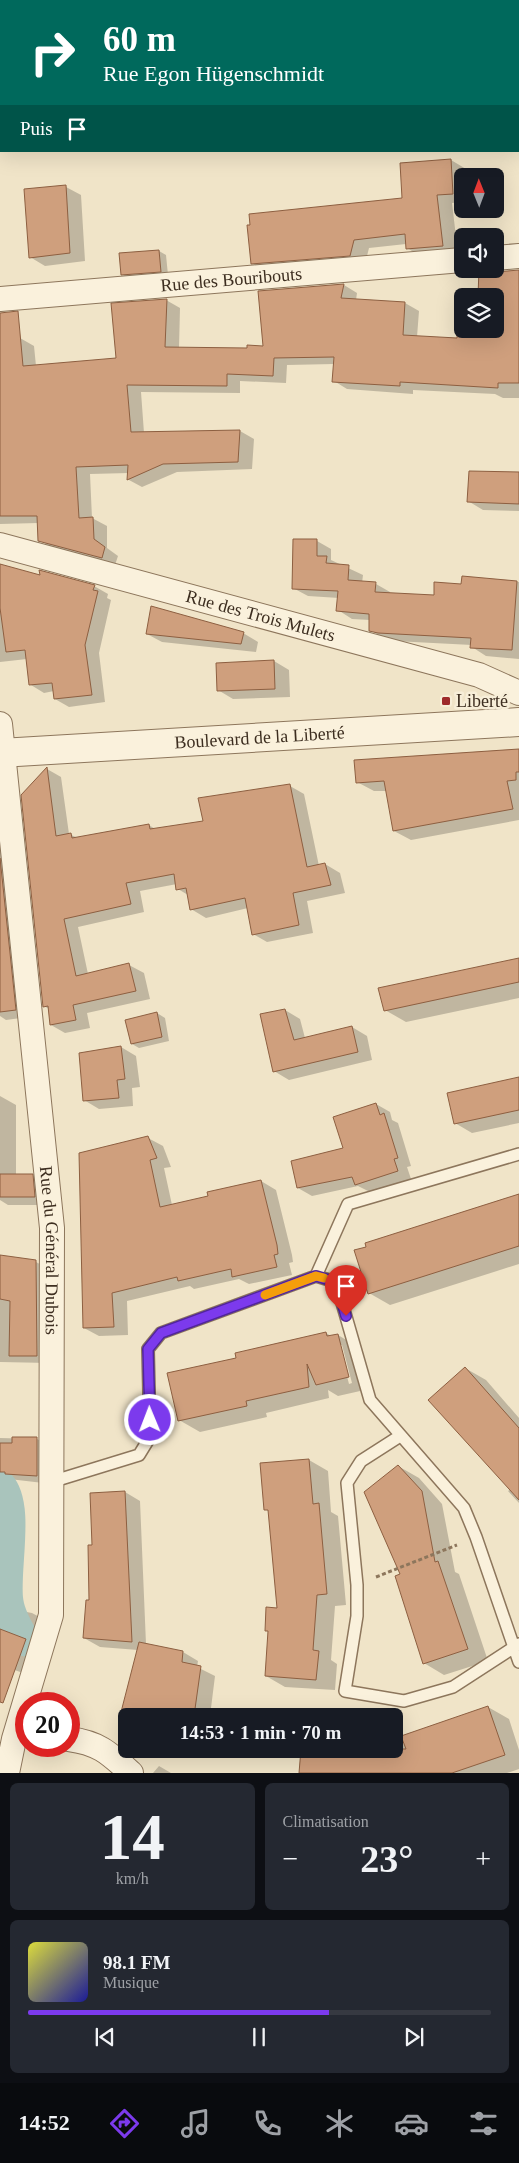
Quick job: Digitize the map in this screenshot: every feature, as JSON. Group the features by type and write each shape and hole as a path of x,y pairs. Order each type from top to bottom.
{"street":[{"path":"504,257 519,256"},
{"name":"Rue des Bouribouts","path":"0,299 454,261"},
{"name":"Rue des Trois Mulets","path":"0,545 480,675 519,693"},
{"name":"Boulevard de la Liberté","path":"2,753 519,722"},
{"name":"Rue du Général Dubois","path":"0,724 52,1228 51,1615 13,1738 7,1773"},
{"path":"80,1740 107,1750 131,1773"}],"lane":[{"path":"316,1276 348,1204 519,1154"},
{"path":"51,1482 140,1455 150,1437 148,1349 161,1333 316,1276 336,1282 370,1400 464,1508 517,1646 519,1662"},
{"path":"400,1436 362,1461 347,1484 357,1585 357,1616 345,1691 404,1701 453,1687 517,1646"}],"path":[{"path":"357,1585 476,1537"}],"building":[{"path":"451,159 453,194 437,195 443,246 406,249 405,234 354,240 350,256 251,264 247,225 250,225 249,214 402,198 400,163"},
{"path":"66,185 70,253 29,258 24,189"},
{"path":"159,250 161,272 121,275 119,253"},
{"path":"519,270 519,383 498,383 498,388 400,382 400,386 332,382 334,357 274,358 273,376 227,374 227,386 127,385 131,432 240,430 238,462 163,464 127,480 128,465 76,467 79,518 93,517 94,539 105,547 102,558 38,541 37,516 0,516 0,313 18,311 23,366 116,358 111,303 167,299 165,347 247,348 247,345 263,346 258,291 344,284 341,298 405,302 403,335 504,338 504,288 478,288 479,278 504,278 504,271"},
{"path":"469,471 519,472 519,504 467,502"},
{"path":"293,539 317,539 317,556 327,556 326,563 349,565 348,580 376,582 375,592 434,595 434,582 461,584 462,576 517,581 512,650 470,648 471,638 369,631 369,614 336,611 338,591 292,589"},
{"path":"0,564 40,575 39,570 95,585 93,590 98,591 85,645 92,695 54,699 52,683 29,685 25,650 6,652 0,608"},
{"path":"151,606 244,632 241,644 146,634"},
{"path":"274,660 275,689 217,691 216,663"},
{"path":"519,749 519,772 516,772 516,780 507,781 513,809 393,831 384,781 356,783 354,760"},
{"path":"47,767 56,836 71,833 72,838 149,824 150,829 203,821 198,798 290,784 307,867 325,863 331,885 293,893 299,925 252,935 245,898 190,910 186,888 176,890 174,874 126,883 131,904 64,919 76,976 129,963 136,991 73,1005 76,1020 50,1025 48,1006 43,1007 21,795"},
{"path":"0,858 16,1010 0,1012"},
{"path":"519,958 519,982 384,1011 378,988"},
{"path":"285,1009 294,1040 352,1026 358,1052 273,1072 260,1014"},
{"path":"157,1012 162,1037 131,1044 125,1020"},
{"path":"121,1046 125,1079 117,1080 119,1098 83,1101 79,1053"},
{"path":"519,1077 519,1110 454,1124 447,1093"},
{"path":"376,1103 380,1115 384,1113 398,1158 394,1159 398,1171 355,1185 352,1177 297,1188 291,1161 343,1148 333,1117"},
{"path":"148,1136 157,1158 150,1160 160,1207 208,1196 207,1192 261,1180 277,1245 278,1254 274,1255 277,1267 232,1277 231,1269 178,1281 177,1277 112,1293 114,1327 83,1328 79,1153"},
{"path":"0,1174 33,1174 35,1197 0,1197"},
{"path":"519,1194 519,1246 368,1294 354,1250 366,1247 365,1243"},
{"path":"0,1255 36,1260 37,1356 9,1356 10,1301 0,1299"},
{"path":"326,1332 327,1336 338,1334 349,1377 316,1385 307,1364 309,1387 246,1401 247,1406 178,1421 167,1373 236,1358 235,1353"},
{"path":"465,1367 519,1428 519,1500 428,1400"},
{"path":"12,1437 37,1437 37,1476 0,1472 0,1443 12,1443"},
{"path":"309,1459 313,1504 319,1503 327,1594 317,1595 313,1650 319,1651 316,1680 265,1676 268,1631 265,1631 266,1607 277,1608 268,1510 264,1510 260,1463"},
{"path":"398,1465 422,1491 435,1562 438,1561 468,1649 423,1664 395,1576 400,1574 364,1492"},
{"path":"125,1491 132,1642 83,1638 86,1600 89,1600 88,1545 92,1545 90,1493"},
{"path":"0,1629 26,1639 3,1703 0,1702"},
{"path":"139,1642 183,1651 182,1662 201,1666 195,1708 122,1708"},
{"path":"488,1706 505,1755 452,1773 299,1773 300,1758 403,1758 403,1749 406,1749 403,1735"}],"waterway":[{"path":"0,1485 6,1495 9,1508 8,1602 12,1617 25,1641"}],"slow traffic":[{"path":"265,1295 316,1276 324,1278"}],"place":[{"name":"Liberté","path":"446,701"}],"route":[{"path":"150,1420 148,1349 161,1333 316,1276 336,1282 346,1316"}]}
